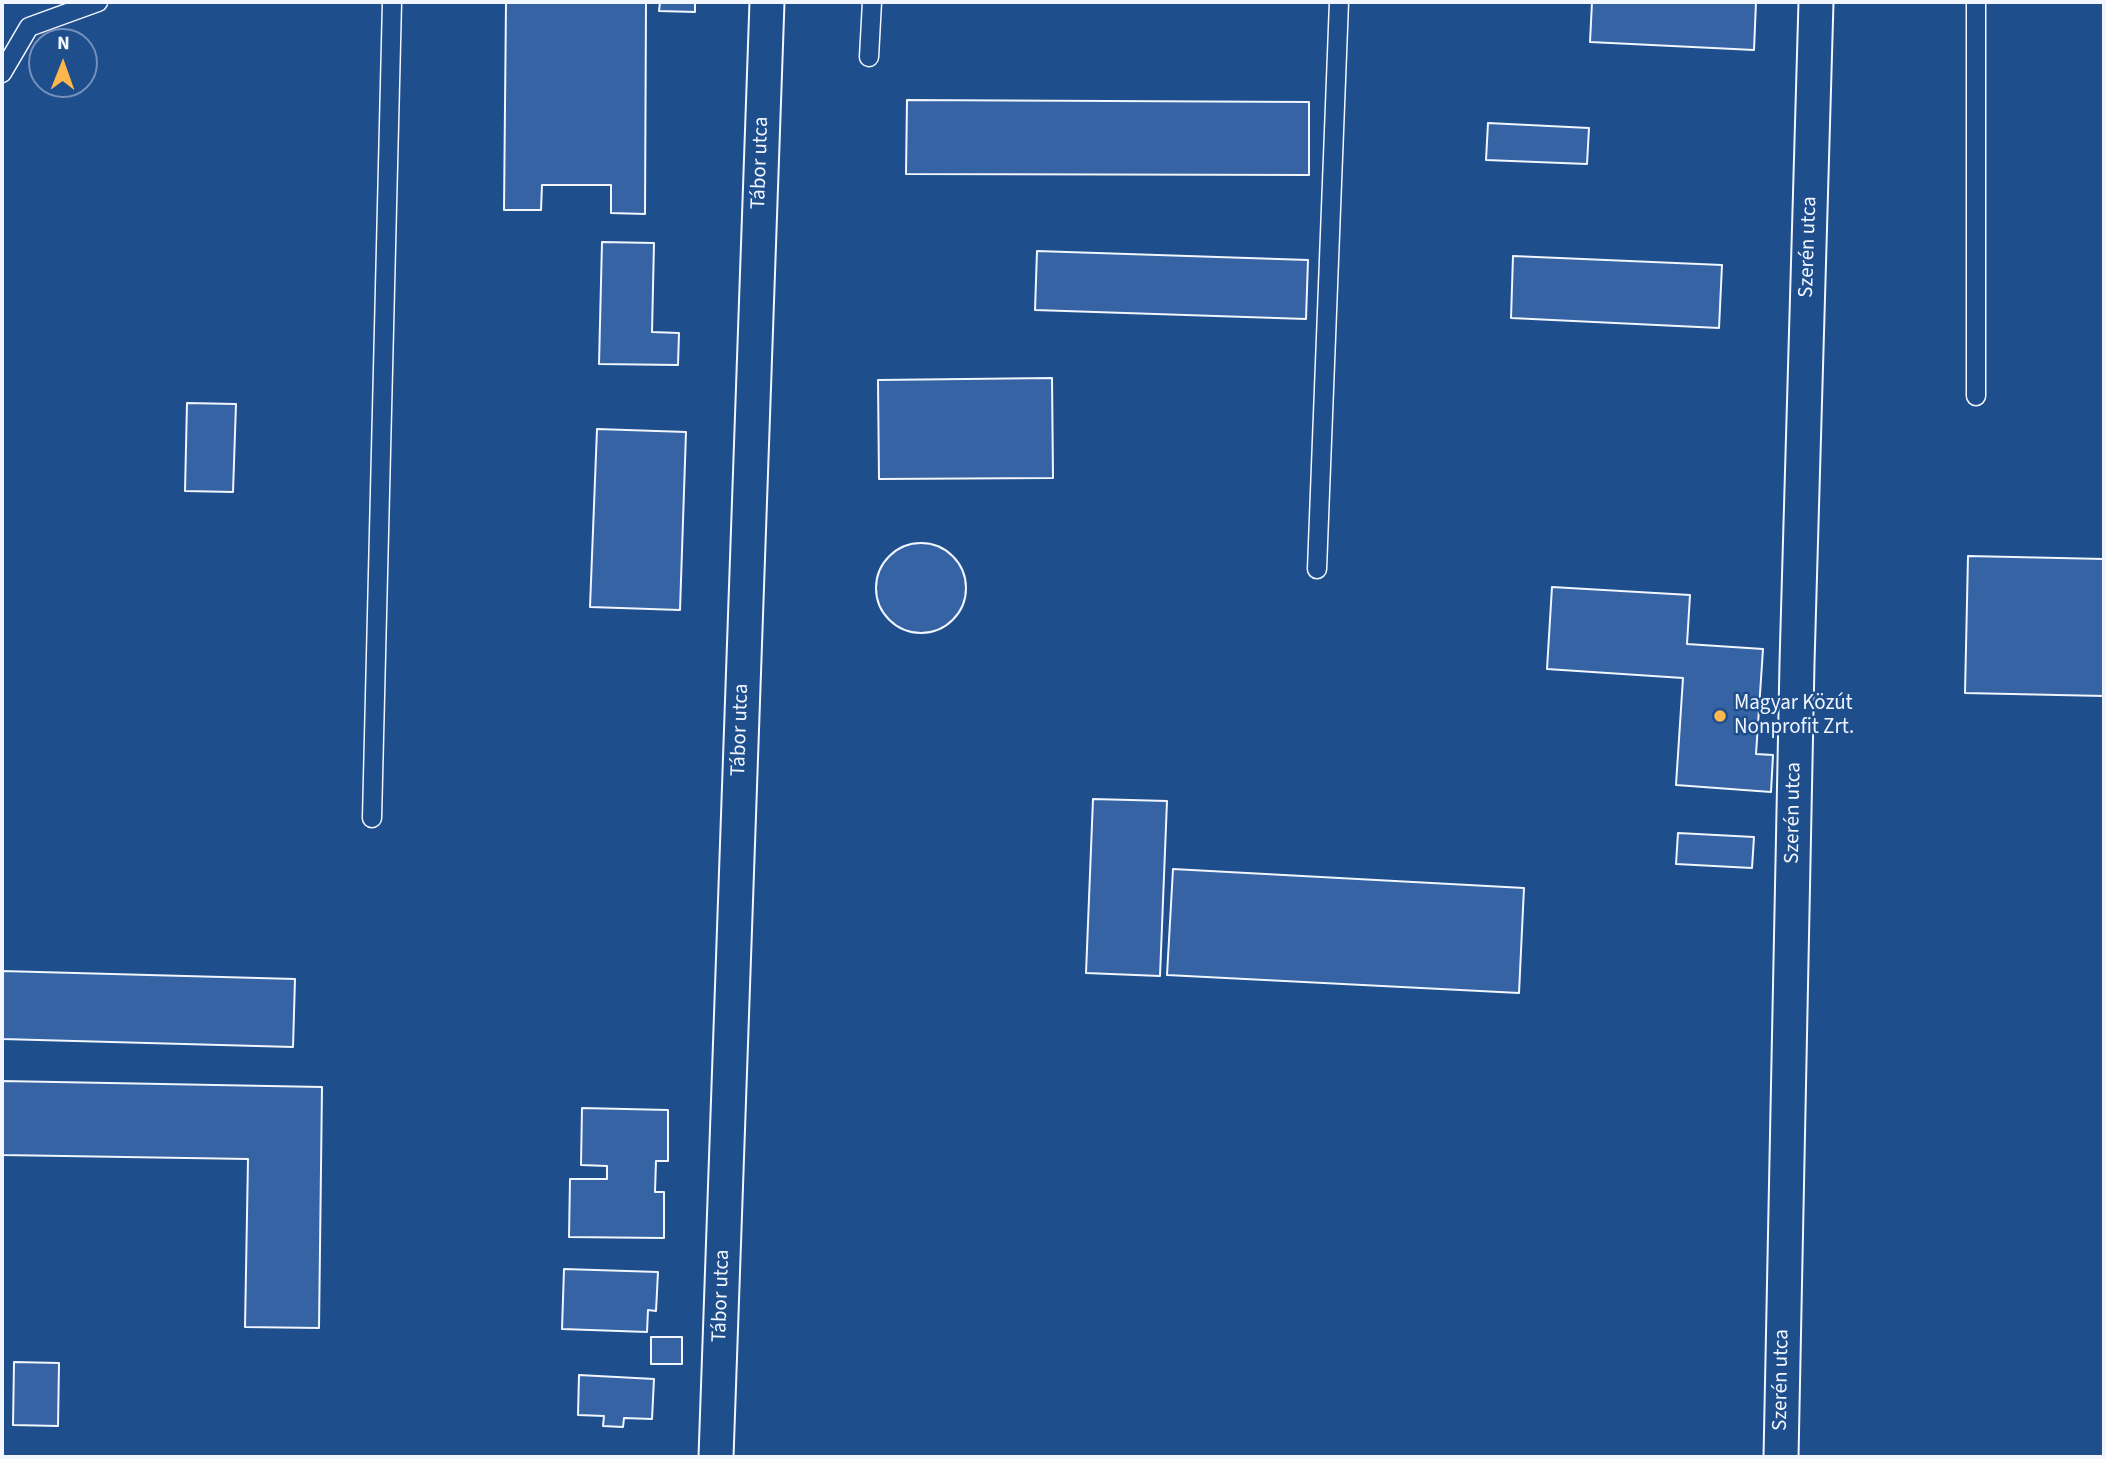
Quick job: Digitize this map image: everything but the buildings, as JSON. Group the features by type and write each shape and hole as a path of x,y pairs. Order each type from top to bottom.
{"street":[{"name":"Tábor utca","path":"716,1457 767,2"},
{"name":"Szerén utca","path":"1781,1457 1797,663 1816,2"}],"lane":[{"path":"2,73 29,27 98,2"},
{"path":"372,818 392,2"},
{"path":"870,57 872,2"},
{"path":"1317,569 1339,2"},
{"path":"1976,2 1976,396"}],"place":[{"name":"Magyar Közút Nonprofit Zrt.","path":"1720,716"}]}
